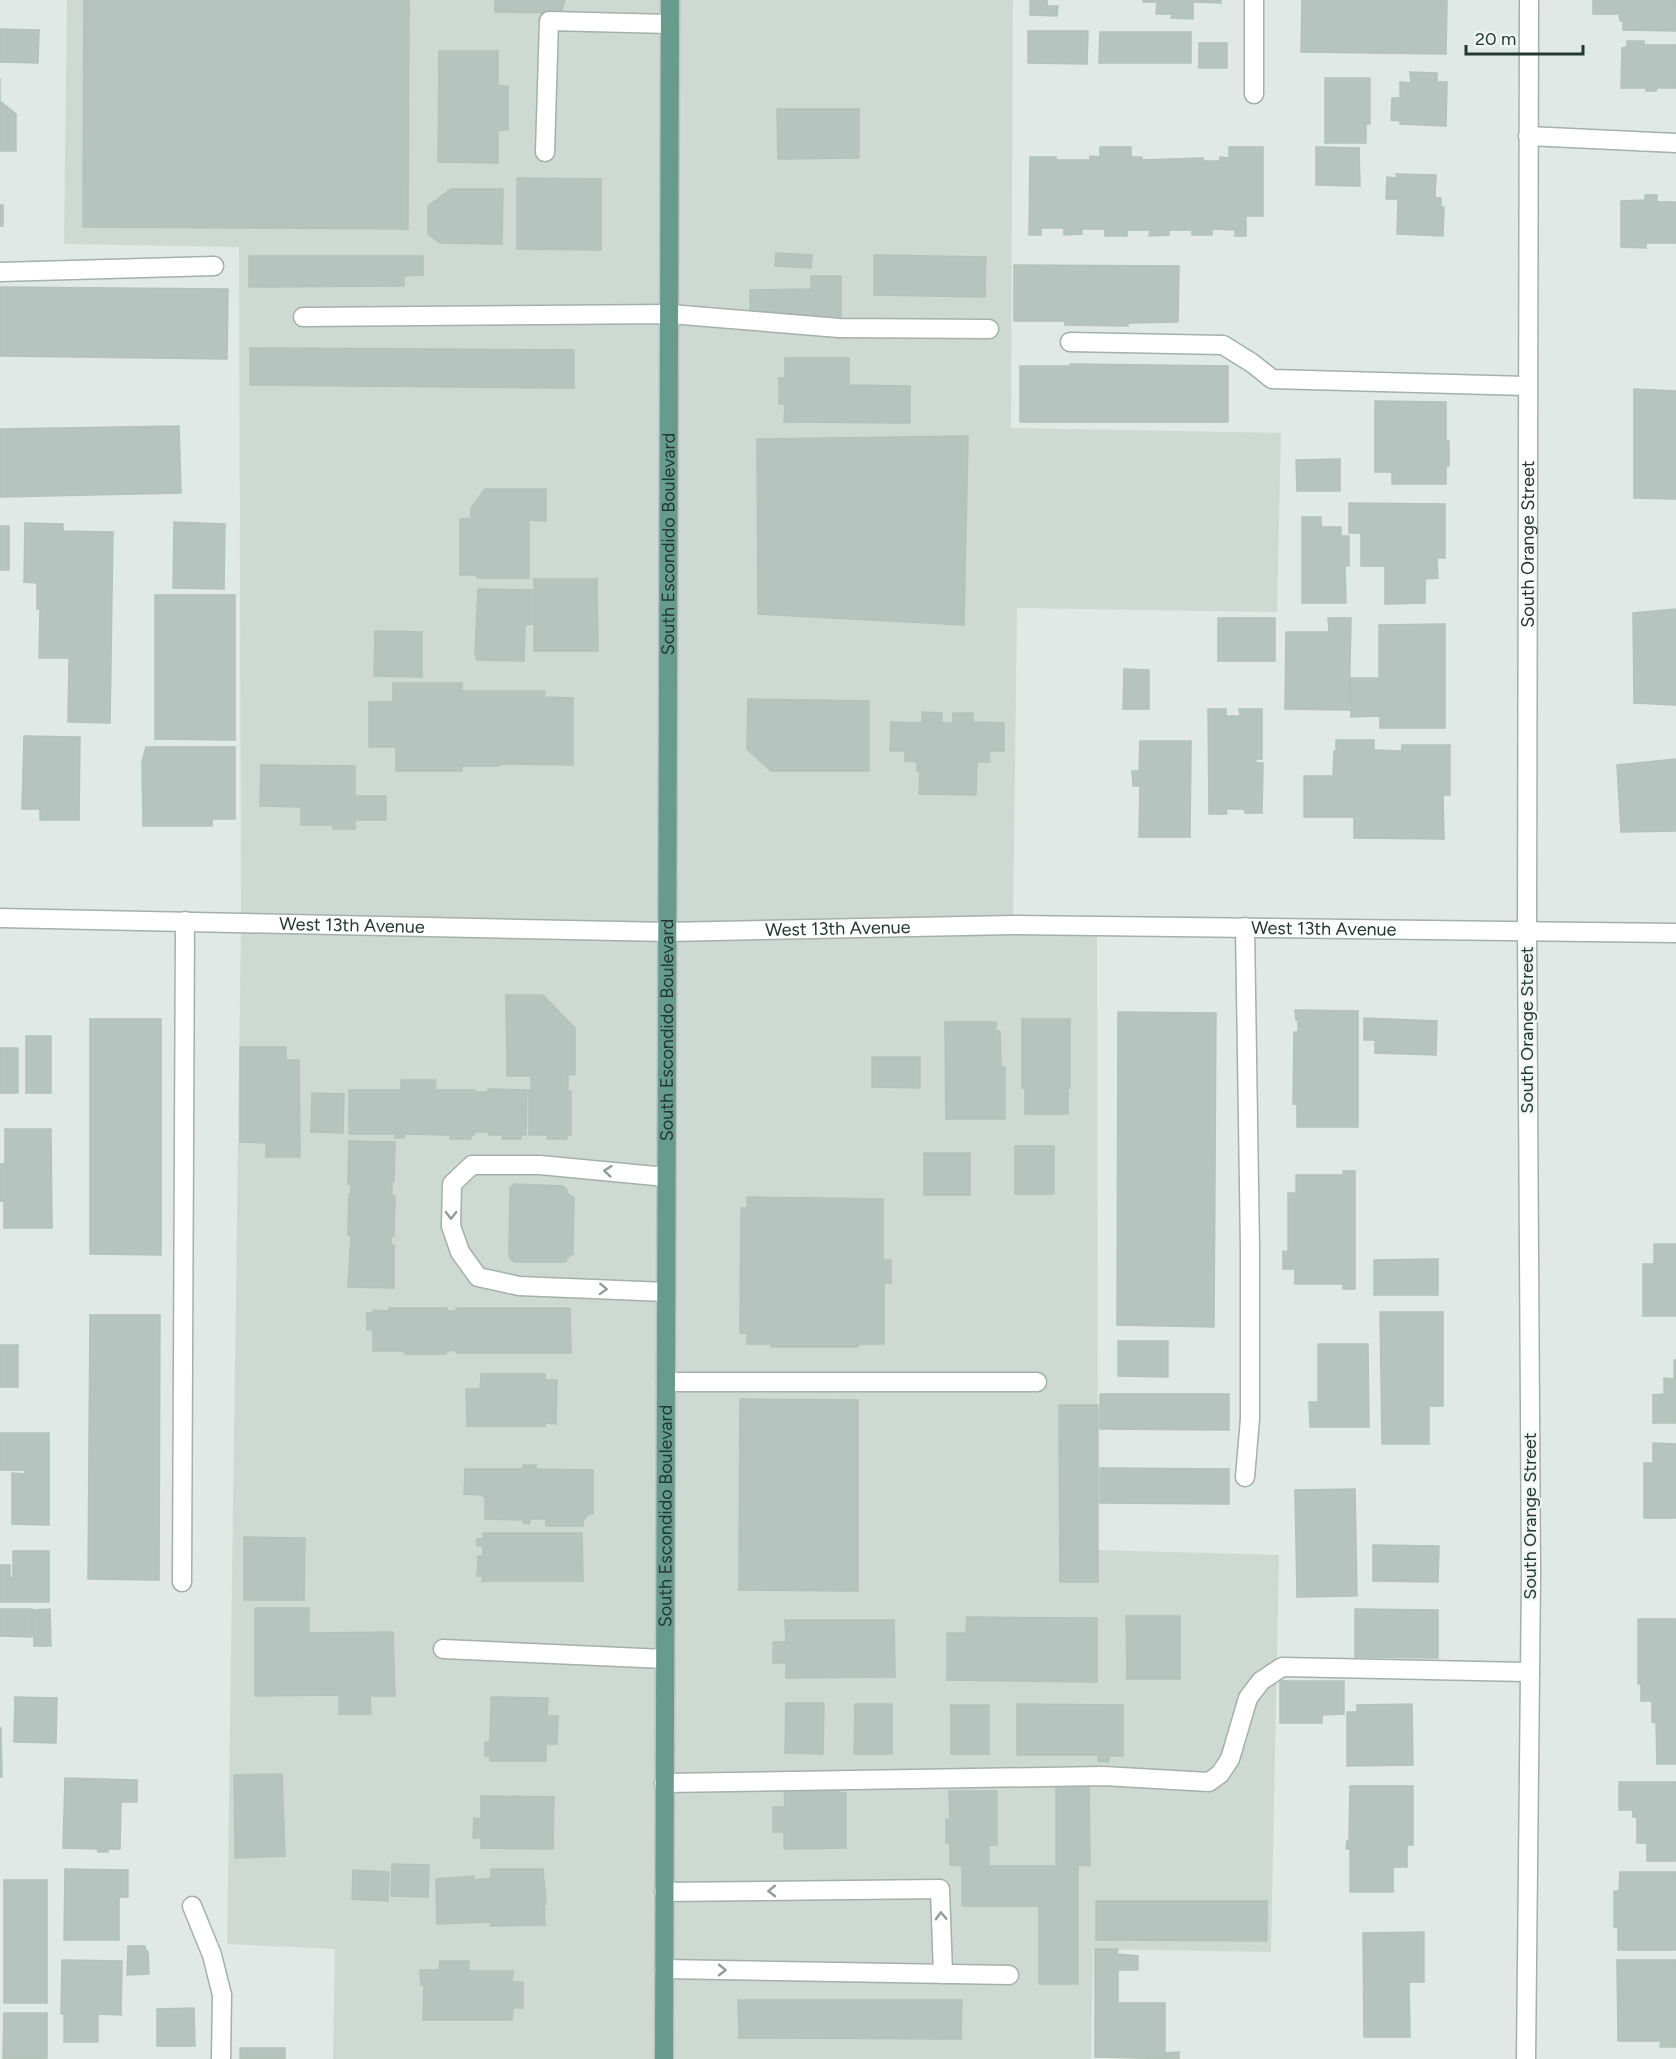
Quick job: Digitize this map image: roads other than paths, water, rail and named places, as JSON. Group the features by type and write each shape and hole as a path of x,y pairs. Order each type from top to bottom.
{"main road":[{"name":"South Escondido Boulevard","path":"664,2059 670,0"}],"street":[{"path":"1254,0 1254,94"},
{"name":"South Orange Street","path":"1526,2059 1530,1672 1527,930 1529,0"},
{"path":"545,152 549,21 670,24"},
{"path":"1528,136 1676,143"},
{"path":"0,272 214,266"},
{"path":"303,317 670,314 839,328 989,328"},
{"path":"1070,342 1223,345 1272,379 1528,386"},
{"name":"West 13th Avenue","path":"0,918 667,932 1013,925 1676,933"},
{"path":"182,1582 185,921"},
{"path":"1245,927 1250,1249 1250,1419 1245,1477"},
{"path":"666,1177 540,1165 472,1165 452,1184 451,1226 460,1252 478,1277 519,1286 666,1292"},
{"path":"666,1382 1037,1383"},
{"path":"443,1649 665,1659"},
{"path":"664,1783 1103,1776 1209,1782 1220,1774 1230,1759 1248,1698 1261,1681 1282,1666 1530,1672"},
{"path":"664,1892 940,1889 943,1974"},
{"path":"192,1906 212,1955 222,1995 221,2059"},
{"path":"664,1969 1009,1975"}]}
